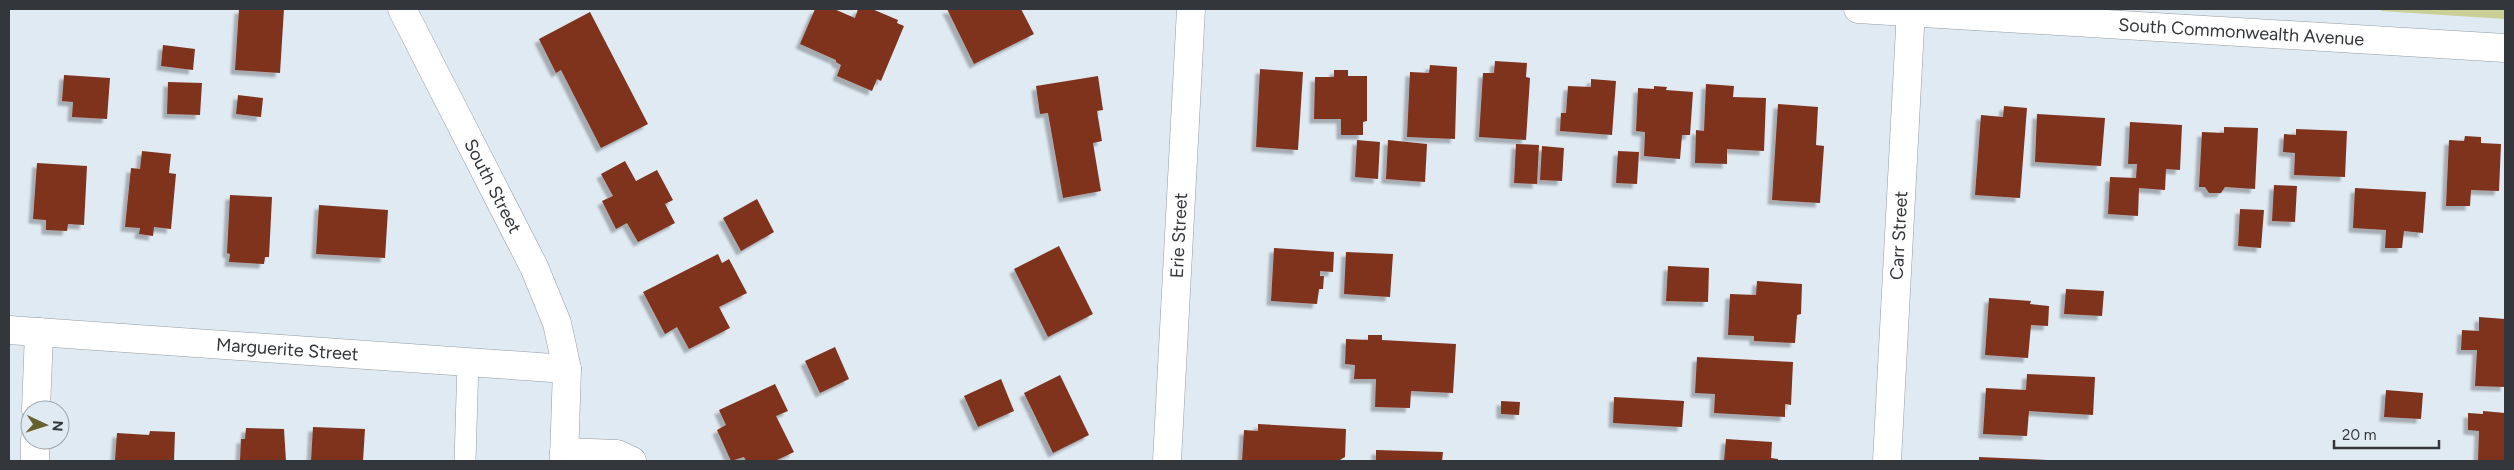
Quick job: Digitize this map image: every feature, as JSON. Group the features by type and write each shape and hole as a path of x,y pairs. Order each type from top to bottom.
{"street":[{"name":"South Street","path":"402,9 534,268 557,323 566,369 564,457"},
{"name":"Erie Street","path":"1167,461 1191,9"},
{"name":"South Commonwealth Avenue","path":"1858,9 1911,10 2505,48"},
{"name":"Carr Street","path":"1887,461 1911,10"},
{"name":"Marguerite Street","path":"9,330 566,369"},
{"path":"36,400 39,332"},
{"path":"564,457 617,454 632,461"}],"lane":[{"path":"466,461 468,362"}],"green space":[{"path":"2382,9 2505,9 2505,19 2381,11"}],"building":[{"path":"239,9 284,9 280,73 235,70"},
{"path":"815,9 834,9 855,18 858,9 872,9 898,20 897,23 904,26 881,81 877,79 872,91 837,76 841,65 836,60 800,44"},
{"path":"947,9 1021,9 1034,34 974,64"},
{"path":"590,12 648,124 601,148 561,70 556,73 539,39"},
{"path":"163,45 195,49 193,70 161,66"},
{"path":"1495,61 1527,63 1526,77 1530,78 1526,140 1479,137 1483,73 1494,73"},
{"path":"1430,65 1457,67 1455,139 1407,137 1410,72 1429,73"},
{"path":"1260,69 1303,72 1298,150 1256,147"},
{"path":"1334,70 1348,70 1348,76 1367,76 1367,121 1363,122 1363,135 1341,135 1341,119 1314,119 1315,77 1334,77"},
{"path":"64,75 110,78 107,119 72,117 73,102 62,101"},
{"path":"1098,76 1103,110 1097,111 1102,141 1093,143 1101,191 1063,198 1048,113 1040,114 1036,86"},
{"path":"1591,79 1616,81 1612,135 1560,131 1561,113 1566,113 1568,86 1591,87"},
{"path":"168,82 202,83 200,115 167,114"},
{"path":"1706,84 1734,86 1733,97 1766,98 1764,151 1727,149 1727,164 1695,163 1696,130 1704,131"},
{"path":"1654,86 1667,87 1666,90 1693,92 1690,135 1682,135 1680,159 1644,156 1645,132 1636,131 1638,88 1654,89"},
{"path":"238,95 263,98 261,117 236,114"},
{"path":"1778,104 1818,107 1816,145 1824,146 1820,203 1772,200"},
{"path":"2004,106 2027,108 2020,198 1975,195 1981,115 2003,117"},
{"path":"2037,114 2105,118 2101,166 2035,162"},
{"path":"2130,122 2182,125 2180,170 2166,169 2165,190 2139,188 2138,216 2108,214 2110,177 2136,178 2137,164 2128,164"},
{"path":"2224,127 2258,128 2255,189 2225,187 2221,193 2209,193 2205,187 2199,187 2202,132 2224,133"},
{"path":"2296,129 2347,131 2345,177 2294,175 2295,153 2283,152 2284,134 2296,135"},
{"path":"2465,136 2481,137 2481,143 2501,144 2499,191 2471,190 2470,206 2446,206 2449,140 2464,141"},
{"path":"1357,140 1380,142 1378,179 1355,177"},
{"path":"1388,140 1427,144 1425,182 1386,179"},
{"path":"1516,144 1539,145 1537,184 1514,183"},
{"path":"1542,146 1564,148 1562,181 1540,180"},
{"path":"142,151 171,154 169,173 176,174 171,229 154,227 153,236 139,234 140,228 125,227 131,168 140,169"},
{"path":"1618,151 1639,152 1637,184 1616,183"},
{"path":"625,161 636,181 657,170 673,200 665,204 675,223 638,242 627,223 616,229 602,201 613,196 601,174"},
{"path":"37,163 87,166 84,225 68,224 67,231 46,230 46,220 33,219"},
{"path":"2274,185 2297,186 2295,222 2272,221"},
{"path":"2355,188 2426,192 2423,233 2404,231 2402,248 2385,248 2386,230 2353,228"},
{"path":"230,195 272,197 269,257 265,257 264,264 229,262 230,254 227,253"},
{"path":"757,199 774,232 741,251 723,218"},
{"path":"319,205 388,210 385,258 316,254"},
{"path":"2240,209 2264,210 2261,248 2238,246"},
{"path":"1059,246 1093,314 1048,337 1014,269"},
{"path":"1274,248 1334,252 1333,272 1320,271 1320,276 1324,276 1323,289 1319,289 1317,304 1271,301"},
{"path":"1346,252 1393,254 1390,297 1344,294"},
{"path":"718,254 722,263 729,259 747,293 719,307 730,328 689,349 677,327 665,334 643,292"},
{"path":"1668,266 1709,268 1708,302 1666,301"},
{"path":"1757,281 1802,284 1801,314 1797,315 1795,343 1754,341 1754,336 1728,335 1730,294 1756,295"},
{"path":"2066,289 2104,291 2102,316 2064,314"},
{"path":"1989,298 2031,301 2030,304 2049,306 2048,326 2031,325 2028,358 1985,355"},
{"path":"2479,317 2505,319 2505,387 2475,386 2477,350 2461,350 2462,330 2479,331"},
{"path":"1368,335 1382,335 1382,340 1456,344 1453,393 1411,391 1410,408 1375,407 1376,379 1354,379 1355,365 1345,364 1346,339 1368,340"},
{"path":"835,347 849,379 820,393 805,361"},
{"path":"1697,357 1793,362 1791,405 1785,404 1785,417 1714,413 1715,394 1695,393"},
{"path":"2027,374 2095,377 2093,415 2029,411 2027,436 1983,434 1986,388 2026,390"},
{"path":"1060,375 1089,435 1053,453 1024,393"},
{"path":"1001,379 1014,411 978,427 964,396"},
{"path":"775,384 788,411 776,416 794,452 775,461 746,461 744,457 731,461 717,430 726,425 719,410"},
{"path":"2386,390 2423,393 2421,419 2384,417"},
{"path":"1614,397 1684,401 1682,427 1613,423"},
{"path":"1501,401 1520,402 1519,415 1501,414"},
{"path":"2483,411 2505,413 2505,461 2478,461 2479,431 2468,430 2468,413 2483,414"},
{"path":"1258,424 1346,429 1345,457 1338,461 1242,461 1244,430 1258,431"},
{"path":"313,427 365,429 363,461 311,461"},
{"path":"246,428 284,429 286,461 240,461 241,439 245,439"},
{"path":"150,431 175,432 174,461 115,460 117,433 149,435"},
{"path":"1726,439 1772,442 1771,458 1778,459 1778,461 1724,461"},
{"path":"1376,450 1443,452 1442,461 1376,461"},
{"path":"1979,457 2048,460 2048,461 1979,461"}]}
